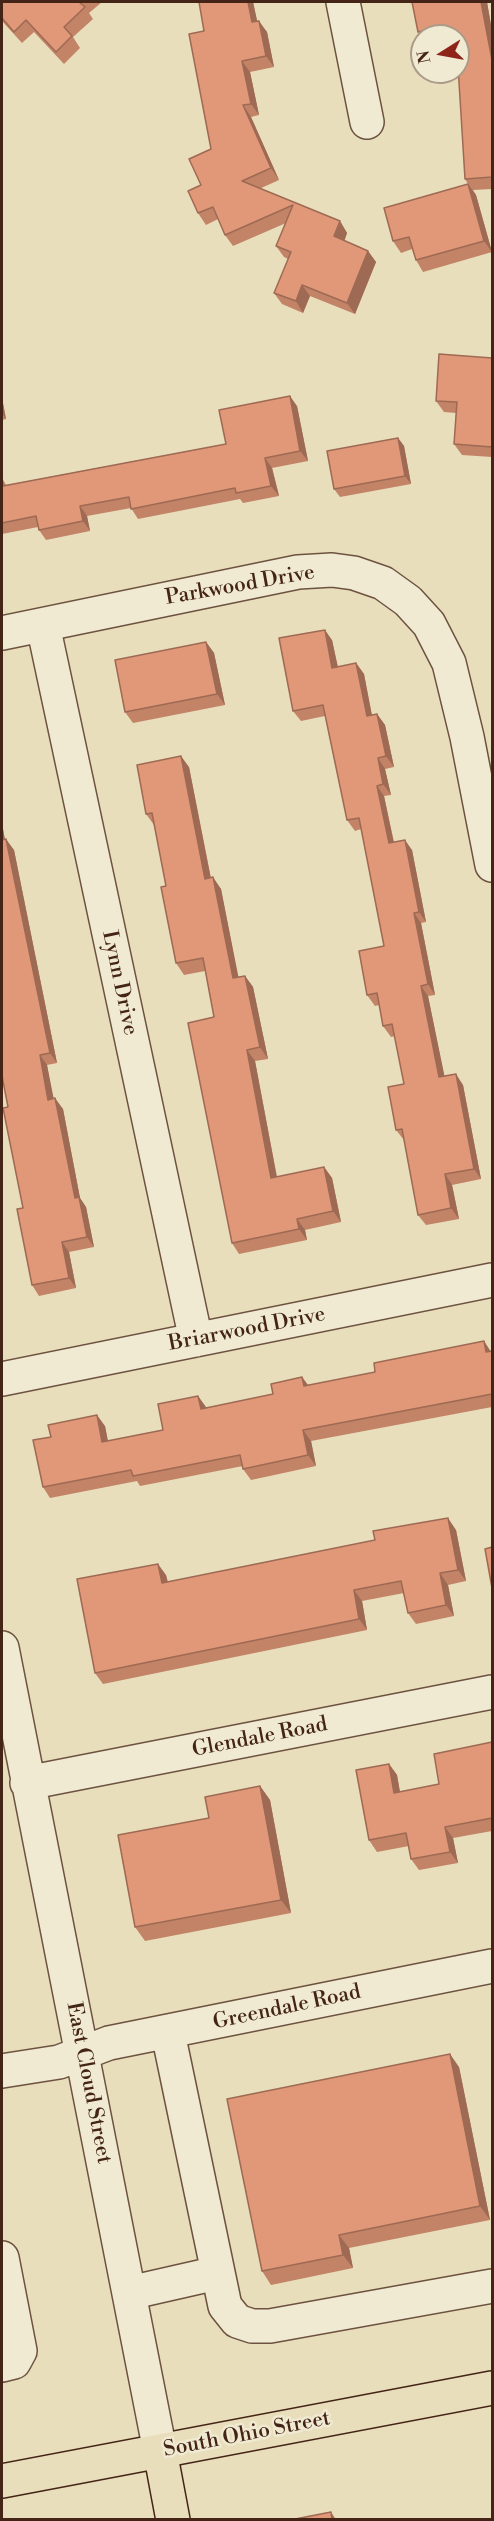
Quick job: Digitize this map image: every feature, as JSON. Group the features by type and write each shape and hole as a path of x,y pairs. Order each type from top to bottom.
{"main road":[{"name":"South Ohio Street","path":"2,2481 492,2388"},
{"name":"East Cloud Street","path":"160,2451 173,2520"}],"street":[{"path":"343,2 367,122"},
{"name":"Parkwood Drive","path":"2,633 298,572 332,570 354,573 383,583 408,601 429,624 449,663 467,737 492,865"},
{"name":"Lynn Drive","path":"43,625 196,1340"},
{"name":"Briarwood Drive","path":"2,1379 492,1280"},
{"name":"East Cloud Street","path":"2,1648 160,2451"},
{"name":"Glendale Road","path":"27,1783 492,1692"},
{"name":"Greendale Road","path":"2,2071 59,2062 109,2043 168,2033 492,1966"},
{"path":"168,2033 217,2273 225,2306 229,2314 237,2321 252,2326 270,2326 492,2286"},
{"path":"2,2258 20,2351 14,2362 2,2366"},
{"path":"129,2293 217,2273"}],"building":[{"path":"2,2 82,2 80,3 85,7 64,27 72,36 56,52 26,20 14,32 2,18"},
{"path":"199,2 248,2 252,22 259,21 266,56 242,61 251,104 243,105 271,168 242,181 340,221 334,236 368,251 347,303 302,285 296,301 274,293 291,252 276,246 293,205 225,235 213,207 198,213 188,191 201,185 189,159 211,149 189,34 204,31"},
{"path":"412,2 481,2 492,60 492,177 465,179 459,84 470,84 470,24 416,24"},
{"path":"468,184 484,241 416,260 409,237 393,241 384,208"},
{"path":"439,354 492,358 492,447 454,444 457,402 436,401"},
{"path":"290,396 300,451 265,458 271,486 236,493 235,488 131,509 129,497 80,506 83,521 39,530 36,516 2,523 2,478 3,486 226,444 219,410"},
{"path":"398,438 405,476 334,489 327,451"},
{"path":"325,630 332,668 356,663 367,716 377,714 386,756 378,758 383,784 377,786 389,843 405,840 419,912 414,913 428,984 421,986 439,1077 456,1074 474,1169 445,1174 451,1208 418,1215 402,1129 396,1130 388,1087 404,1084 392,1024 383,1026 377,993 367,995 359,951 384,946 359,818 347,820 323,705 293,711 279,638"},
{"path":"206,642 217,694 125,712 115,660"},
{"path":"181,756 205,879 213,877 233,978 245,976 260,1047 247,1050 271,1178 324,1167 333,1211 297,1219 299,1229 232,1243 188,1023 214,1017 203,958 176,963 161,887 166,886 152,813 146,814 137,765"},
{"path":"6,839 50,1053 40,1055 48,1100 55,1098 75,1198 79,1197 87,1237 62,1242 69,1278 32,1285 17,1209 23,1208 3,1108 8,1107 2,1076 2,840"},
{"path":"484,1341 486,1352 492,1351 492,1394 303,1430 308,1455 243,1469 240,1455 133,1476 131,1470 43,1487 33,1440 51,1437 48,1425 97,1415 102,1442 163,1430 158,1404 198,1396 201,1409 273,1394 271,1384 302,1377 304,1386 375,1372 374,1363"},
{"path":"448,1518 458,1570 440,1573 446,1605 408,1613 401,1581 354,1590 359,1619 95,1673 77,1579 158,1564 162,1583 375,1540 373,1531"},
{"path":"492,1547 492,1588 485,1549"},
{"path":"492,1742 492,1818 445,1827 450,1852 411,1859 406,1833 369,1840 356,1770 389,1764 394,1793 439,1784 434,1754"},
{"path":"260,1786 281,1900 135,1927 118,1835 209,1818 205,1797"},
{"path":"450,2054 480,2206 339,2235 343,2255 262,2271 227,2099"},
{"path":"331,2512 332,2520 290,2520"}]}
